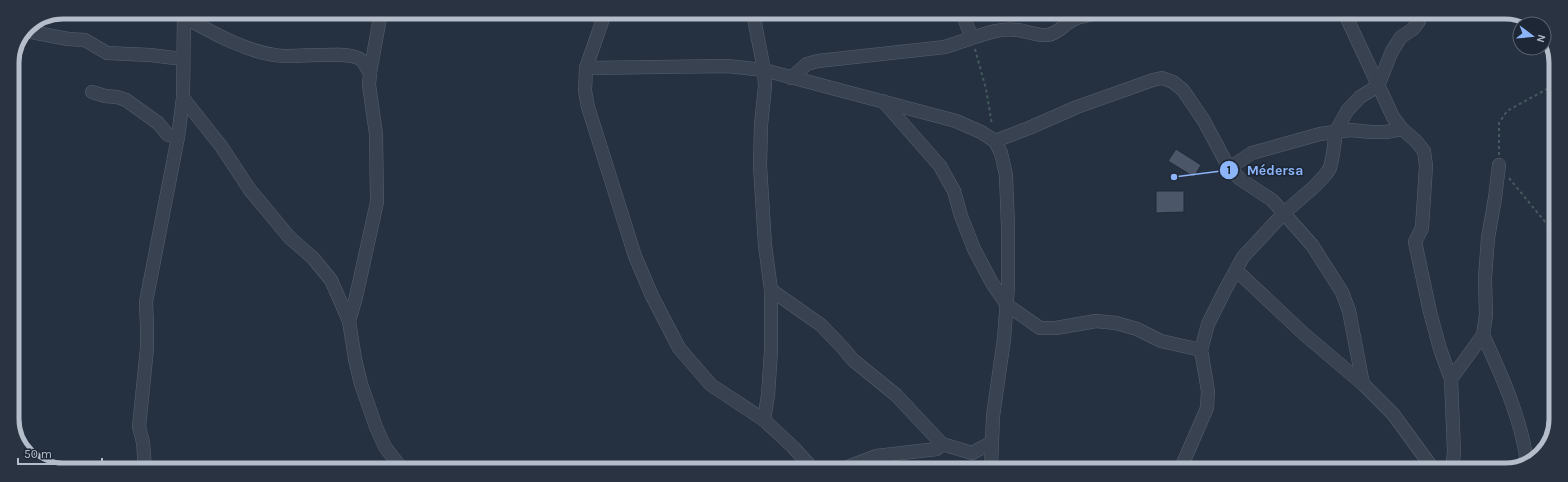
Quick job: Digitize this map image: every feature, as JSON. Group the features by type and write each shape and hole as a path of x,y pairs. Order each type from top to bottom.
{"street":[{"path":"145,463 145,453 139,427 146,348 146,302 178,137 182,98 184,19"},
{"path":"192,19 240,44 260,52 285,57 337,55 354,56 361,60 370,73"},
{"path":"349,321 356,297 377,202 378,184 376,134 369,85 380,19"},
{"path":"603,19 586,68 586,91 588,106 635,256 652,296 679,348 694,367 711,385 764,420 808,463"},
{"path":"754,19 764,70 765,86 761,125 760,166 765,245 771,290 768,395 764,420"},
{"path":"964,19 972,38"},
{"path":"791,78 807,64 818,61 945,47 989,32 1003,29 1050,35 1076,19"},
{"path":"1347,19 1393,117 1402,129 1416,141 1424,151 1426,166 1422,228 1415,242 1430,312 1440,349 1451,379 1454,452 1453,463"},
{"path":"1183,463 1207,408 1208,391 1201,350 1208,324 1243,256 1284,213 1315,186 1326,174 1331,161 1336,131 1347,111 1360,97 1378,86 1392,51 1401,37 1413,29 1420,19"},
{"path":"32,32 68,39 85,40 107,53 150,54 182,59"},
{"path":"586,68 727,66 764,70 956,121 981,132 995,141 1001,153 1006,175 1008,286 1004,339 993,416 991,463"},
{"path":"995,141 1077,107 1153,80 1162,78 1173,82 1183,90 1204,121 1229,168 1240,179 1272,200 1284,213 1312,245 1342,292 1349,311 1364,384"},
{"path":"92,92 126,100 158,123 168,135 178,137"},
{"path":"182,98 221,146 250,190 290,238 314,258 331,280 349,321 357,365 376,427 385,447 397,463"},
{"path":"883,101 940,166 954,191 961,216 974,249 992,283 1007,305 1040,328 1056,328 1096,321 1116,323 1137,329 1161,341 1201,350"},
{"path":"1229,168 1252,153 1277,147 1300,139 1336,131 1350,130 1386,132 1402,129"},
{"path":"1451,379 1483,335 1486,315 1485,278 1488,238 1496,198 1500,166"},
{"path":"1236,270 1304,334 1364,384 1393,414 1429,463"},
{"path":"771,290 821,325 853,360 896,395 942,444 972,454 991,443"},
{"path":"1483,335 1512,402 1526,457"},
{"path":"858,463 876,456 937,449 942,444"}],"path":[{"path":"972,38 986,89 995,141"},
{"path":"1549,88 1507,112 1499,123 1500,166 1549,227"}],"building":[{"path":"1176,149 1201,165 1194,177 1168,161"},
{"path":"1156,191 1184,191 1184,212 1156,213"}],"place":[{"name":"Médersa","path":"1174,177"}]}
